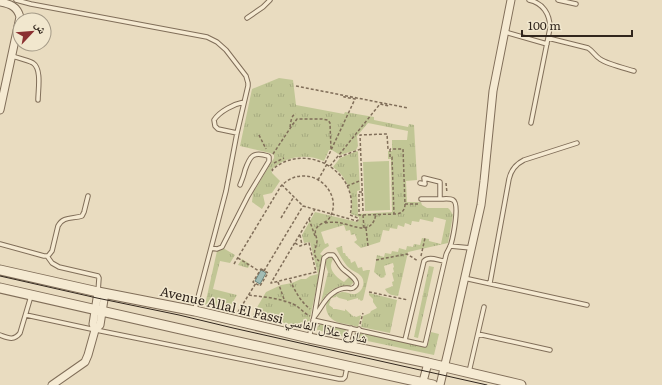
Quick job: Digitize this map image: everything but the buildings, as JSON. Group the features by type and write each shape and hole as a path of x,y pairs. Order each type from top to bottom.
{"street":[{"path":"440,385 481,205 493,91 511,0"},
{"path":"0,2 11,5 18,11"},
{"path":"0,110 13,52"},
{"name":"Avenue Allal El Fassi شارع علال الفاسي","path":"0,270 195,310 309,338 428,363 521,385"},
{"path":"0,288 423,384 433,385"},
{"path":"52,385 85,362 95,330 93,324 102,292"},
{"path":"423,384 428,363"}],"lane":[{"path":"18,11 19,0 31,4 201,36 222,46 246,76 248,83 226,191 195,310"},
{"path":"247,18 270,0"},
{"path":"531,123 550,28 549,17 543,7 532,0"},
{"path":"558,0 576,4"},
{"path":"505,32 546,44"},
{"path":"548,38 588,48 600,59 634,71"},
{"path":"12,56 33,63 37,67 38,100"},
{"path":"237,133 218,128 215,126 214,120 232,106 244,102"},
{"path":"490,283 509,179 513,170 520,162 524,160 577,143"},
{"path":"211,248 222,246 248,196 266,166 269,157 258,154 251,157 240,185"},
{"path":"420,183 425,184 424,178 440,182 440,199"},
{"path":"47,256 52,251 59,223 64,219 82,216 88,196"},
{"path":"314,318 425,345 444,261 450,246 456,218 456,204 453,200 447,199 422,199"},
{"path":"0,244 47,256 52,263 59,267 98,276 102,292"},
{"path":"450,246 471,248"},
{"path":"309,338 315,313 323,264 326,256 330,254 333,255 343,269 356,280 356,284 353,288 342,288 332,293 314,318"},
{"path":"405,340 422,263 430,258 444,261"},
{"path":"464,278 588,305"},
{"path":"0,335 12,338 18,336 26,315 31,295"},
{"path":"469,373 484,307"},
{"path":"26,315 341,379 346,376 347,366"},
{"path":"350,346 351,328"},
{"path":"350,346 359,329"},
{"path":"478,334 550,350"}],"path":[{"path":"296,86 408,108"},
{"path":"325,163 355,99 344,96"},
{"path":"330,166 380,104 389,105"},
{"path":"290,128 292,117 296,114"},
{"path":"259,135 269,157 282,142 297,119 328,120 330,123 331,150"},
{"path":"363,211 360,135 387,134 390,158 392,157 394,214"},
{"path":"263,144 267,142"},
{"path":"337,158 361,149"},
{"path":"362,192 359,192 359,215 394,214 402,212 405,207 403,149 390,149"},
{"path":"266,166 269,166 284,158"},
{"path":"273,171 272,170 283,163 296,159 310,158 327,164 341,177 347,186 351,203 350,215 358,218 358,220 357,221 303,206 282,185"},
{"path":"318,180 327,164"},
{"path":"234,264 278,190 290,179 302,176 308,176 318,180 327,188 333,204 332,214 328,220 321,224 316,230 317,242 314,250 315,255 323,264"},
{"path":"347,186 362,180"},
{"path":"446,183 447,199"},
{"path":"281,218 294,197"},
{"path":"405,204 423,204 422,199"},
{"path":"264,271 303,206"},
{"path":"295,243 300,246 309,244 316,272 271,283 315,209"},
{"path":"321,224 337,222 358,228 365,228 372,223 376,214"},
{"path":"363,215 368,246"},
{"path":"309,219 314,234 317,238"},
{"path":"300,235 302,245"},
{"path":"376,260 407,254 422,263 425,238"},
{"path":"238,258 259,271 261,269 268,273 260,286 253,282 259,271"},
{"path":"290,279 302,302 315,313"},
{"path":"278,282 285,302"},
{"path":"236,315 256,283"},
{"path":"369,292 414,302"},
{"path":"249,295 285,302 297,306 307,315 314,318"},
{"path":"359,329 363,313"}],"green space":[{"path":"279,78 293,80 296,105 344,114 345,112 374,117 374,120 408,127 409,124 414,125 417,180 406,181 407,202 421,202 422,205 427,208 448,208 453,215 448,243 408,252 398,296 389,294 385,289 393,286 393,263 384,266 386,275 384,276 385,277 381,278 374,272 377,255 384,257 385,253 391,254 392,251 398,252 399,248 406,250 407,246 413,247 414,244 420,245 422,238 441,244 446,220 434,217 433,222 420,219 419,222 412,221 411,225 405,223 404,227 398,225 397,229 390,228 389,231 383,230 380,242 361,248 354,242 357,240 355,234 351,235 350,230 346,231 344,225 321,232 325,244 328,243 329,246 320,254 323,256 308,328 252,316 266,292 281,285 306,279 310,276 318,274 310,242 304,243 302,235 315,212 357,222 359,220 359,217 351,214 352,201 349,188 343,176 333,167 340,158 357,151 358,152 360,190 357,191 358,214 392,212 391,159 388,159 388,151 392,151 392,140 407,140 408,131 368,123 357,136 358,146 356,150 340,155 332,150 329,150 324,161 310,157 296,157 277,165 271,170 280,181 272,193 263,195 265,204 262,209 252,202 253,193 274,158 274,155 240,146 252,89"},
{"path":"389,161 390,210 365,211 363,162"},
{"path":"342,246 343,253 345,253 350,259 351,263 355,261 358,268 362,267 363,271 370,270 363,300 358,300 358,298 347,301 336,296 331,298 329,305 333,309 345,311 345,309 354,317 361,315 358,327 335,321 329,315 326,307 329,299 333,295 342,292 355,294 359,292 363,286 363,278 347,266 336,248"},
{"path":"221,248 235,255 230,263 220,261 213,289 237,295 228,310 205,305 217,251"},
{"path":"329,257 332,257 333,259 331,269 336,276 344,282 349,277 353,283 350,286 341,286 333,289 321,302 328,272 326,262"},
{"path":"242,259 250,264 248,268 238,265"},
{"path":"429,266 434,267 418,338 414,337"},
{"path":"369,293 397,300 390,333 361,327 363,316 377,308"},
{"path":"320,324 345,329 347,333 346,337 317,330 317,327"},
{"path":"431,332 439,334 434,355 358,339 360,334 364,333 427,347"}],"water":[{"path":"261,270 266,273 260,284 255,281"}],"tram line":[{"path":"0,276 487,385"}]}
